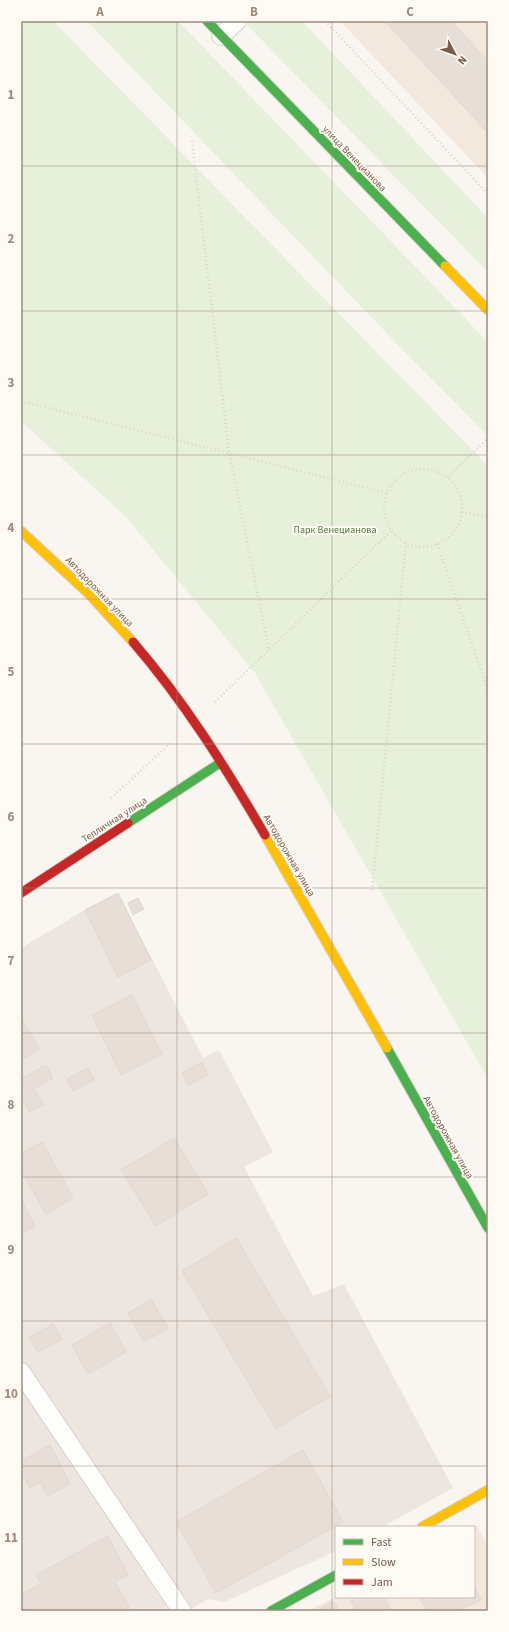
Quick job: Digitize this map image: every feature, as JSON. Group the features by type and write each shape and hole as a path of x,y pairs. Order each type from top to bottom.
{"main road":[{"name":"улица Венецианова","path":"207,21 488,310"},
{"name":"Автодорожная улица","path":"21,531 49,554 99,603 151,662 185,709 267,836 488,1228"},
{"name":"Тепличная улица","path":"21,894 220,763"},
{"path":"424,1526 488,1490"},
{"path":"271,1611 335,1576"}],"lane":[{"path":"221,36 237,21"},
{"path":"21,1372 182,1611"}],"path":[{"path":"325,21 488,194"},
{"path":"192,141 229,452 269,651"},
{"path":"21,401 229,452 387,493"},
{"path":"448,477 488,438"},
{"path":"426,469 438,472 448,477 457,487 462,499 460,523 446,540 437,544 427,547 416,547 406,543 391,531 386,519 384,506 387,493 393,482 414,470 426,469"},
{"path":"462,512 488,517"},
{"path":"372,890 406,543"},
{"path":"437,544 488,690"}],"shaded area":[{"path":"340,21 488,21 488,178"},
{"path":"118,893 203,1058 219,1050 273,1152 244,1167 313,1296 344,1284 453,1488 384,1526 335,1526 335,1551 224,1602 208,1599 188,1611 21,1611 21,948 85,910"},
{"path":"477,1526 488,1546 488,1611 307,1611 335,1597 475,1598 475,1527"}],"green space":[{"name":"Парк Венецианова","path":"21,21 53,21 488,466 488,1079 255,673 126,517 21,421"},
{"path":"87,21 178,21 207,51 488,342 488,436 400,347"},
{"path":"251,21 302,21 488,218 488,272 247,25"}],"building":[{"path":"385,21 451,21 488,61 488,133"},
{"path":"118,893 151,960 118,977 85,910"},
{"path":"138,898 144,909 133,915 128,903"},
{"path":"132,995 162,1054 121,1075 92,1015"},
{"path":"21,1018 40,1049 21,1060"},
{"path":"202,1062 208,1075 188,1085 182,1073"},
{"path":"46,1065 53,1078 24,1094 21,1089 21,1079"},
{"path":"88,1068 94,1080 73,1091 67,1079"},
{"path":"35,1090 43,1105 29,1112 22,1098"},
{"path":"174,1138 208,1194 156,1226 121,1170"},
{"path":"42,1142 73,1198 46,1214 21,1170 21,1154"},
{"path":"21,1200 35,1226 21,1234"},
{"path":"236,1238 330,1396 276,1429 182,1271"},
{"path":"151,1299 168,1328 144,1342 128,1313"},
{"path":"110,1323 126,1352 88,1374 72,1345"},
{"path":"53,1324 62,1339 38,1352 29,1338"},
{"path":"50,1445 70,1484 48,1496 40,1482 30,1488 21,1471 21,1461"},
{"path":"303,1450 343,1522 216,1593 176,1522"},
{"path":"108,1536 128,1575 115,1582 131,1611 21,1611 21,1594 41,1584 36,1575"},
{"path":"475,1587 481,1600 459,1611 427,1611 420,1598 475,1598"},
{"path":"357,1598 384,1598 391,1611 356,1611 351,1601"},
{"path":"333,1601 339,1611 316,1611"}],"traffic: fast":[{"path":"207,21 445,266"},
{"path":"128,823 220,763"},
{"path":"387,1048 488,1228"},
{"path":"271,1611 335,1576"}],"traffic: slow":[{"path":"445,266 488,310"},
{"path":"21,531 89,594 133,642"},
{"path":"265,835 387,1048"},
{"path":"424,1526 488,1490"}],"traffic: jam":[{"path":"133,642 152,664 187,711 235,785 265,835"},
{"path":"21,893 128,823"}]}
